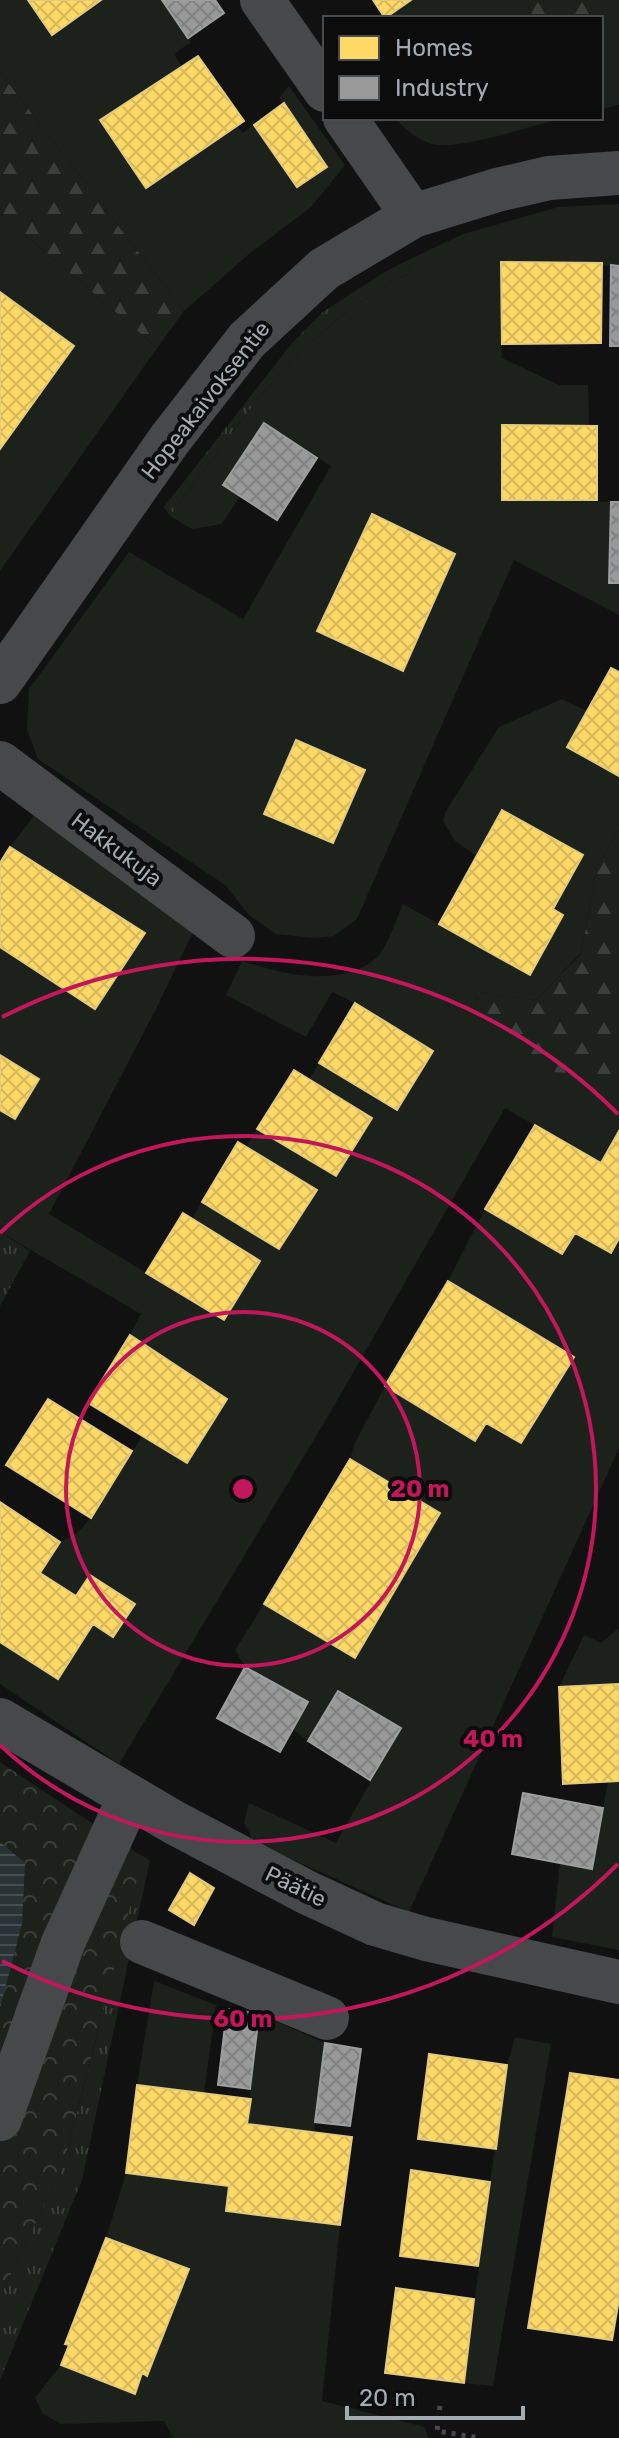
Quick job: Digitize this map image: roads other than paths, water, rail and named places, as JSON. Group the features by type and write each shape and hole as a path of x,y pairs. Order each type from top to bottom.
{"street":[{"path":"262,0 323,87"},
{"path":"346,120 413,216"},
{"name":"Hopeakaivoksentie","path":"0,682 170,439 247,340 324,269 413,216 497,190 549,178 619,173"},
{"name":"Hakkukuja","path":"0,763 233,936"},
{"name":"Päätie","path":"0,1720 129,1798 308,1893 375,1924 426,1939 619,1982"},
{"path":"0,2119 63,1943 129,1798"},
{"path":"142,1942 327,2018"}]}
